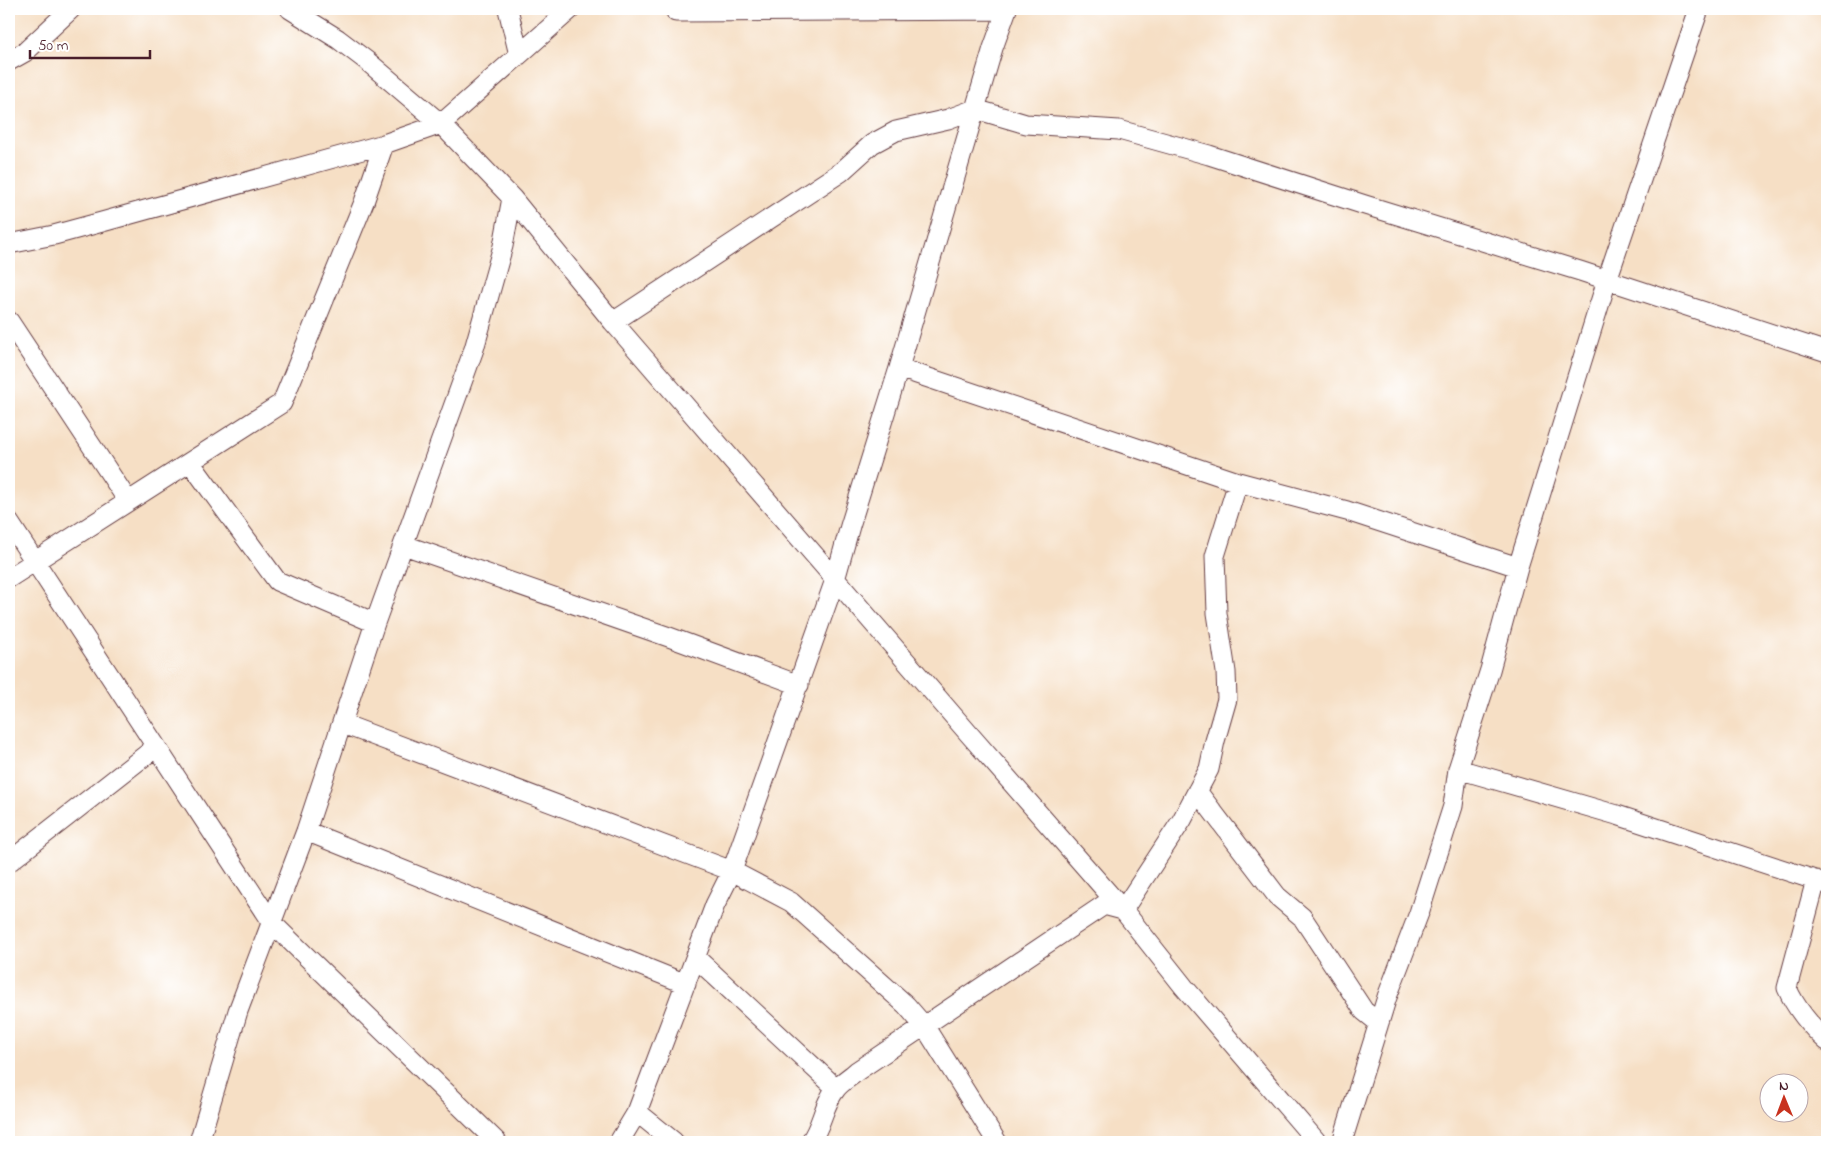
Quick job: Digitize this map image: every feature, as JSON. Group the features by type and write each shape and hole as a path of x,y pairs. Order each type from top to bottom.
{"street":[{"path":"9,61 25,52 71,9"},
{"path":"290,9 360,55 442,124 512,198 613,322 1123,910 1184,987 1317,1142"},
{"path":"508,9 519,55"},
{"path":"9,244 64,232 384,144 442,124 571,9"},
{"path":"619,1142 637,1112 715,905 732,870 835,580 1006,9 676,12 674,9"},
{"path":"1342,1142 1386,997 1419,913 1453,806 1458,769 1490,670 1518,568 1607,280 1699,9"},
{"path":"613,322 841,172 872,144 896,131 948,119 976,109 1026,124 1119,130 1164,142 1607,280 1827,352"},
{"path":"9,578 282,403 364,202 384,144"},
{"path":"199,1142 238,1010 306,831 375,623 474,349 503,246 512,198"},
{"path":"9,321 128,501"},
{"path":"899,368 1238,482 1347,511 1518,568"},
{"path":"190,462 277,581 375,623"},
{"path":"1123,910 1182,820 1209,769 1215,741 1228,699 1226,672 1216,613 1215,556 1238,482"},
{"path":"9,522 271,922 497,1142"},
{"path":"404,545 669,637 799,685"},
{"path":"343,724 732,870 791,902 906,1005 925,1026 997,1142"},
{"path":"9,862 156,747"},
{"path":"1458,769 1626,818 1822,882 1786,988 1791,998 1818,1033 1827,1040"},
{"path":"1197,791 1277,896 1302,917 1364,1011 1379,1023"},
{"path":"306,831 686,984"},
{"path":"810,1142 836,1088 857,1071 1104,905 1123,910"},
{"path":"696,958 836,1088"},
{"path":"637,1112 674,1142"}]}
